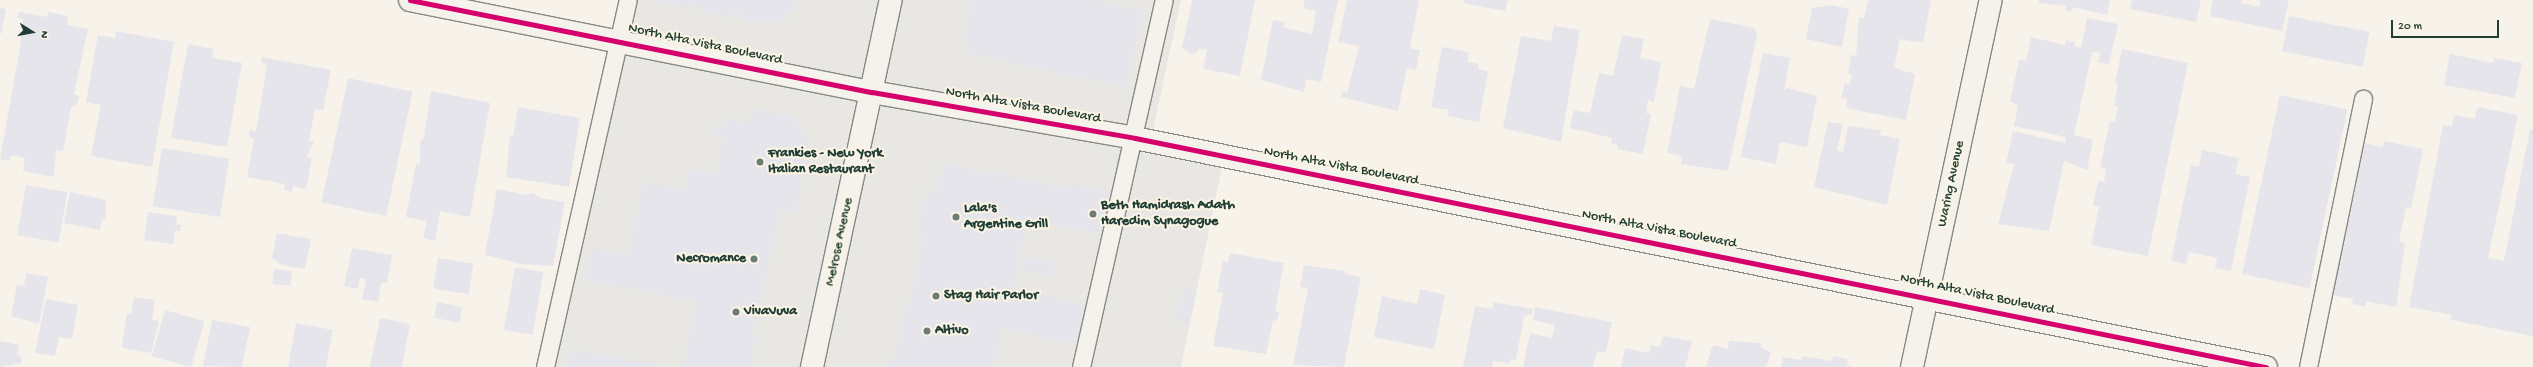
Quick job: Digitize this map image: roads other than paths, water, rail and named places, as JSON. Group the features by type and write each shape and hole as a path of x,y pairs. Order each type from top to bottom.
{"street":[{"name":"North Alta Vista Boulevard","path":"410,0 619,39 872,92 1134,138 1926,296 2266,367"},
{"name":"Melrose Avenue","path":"812,367 892,0"},
{"name":"Waring Avenue","path":"1912,367 1926,296 1991,0"}],"lane":[{"path":"545,367 628,0"},
{"path":"1082,367 1164,0"},
{"path":"2308,367 2363,99"}],"place":[{"name":"Frankies - New York Italian Restaurant","path":"760,162"},
{"name":"Beth Hamidrash Adath Haredim Synagogue","path":"1093,214"},
{"name":"Lala's Argentine Grill","path":"956,217"},
{"name":"Necromance","path":"754,259"},
{"name":"Stag Hair Parlor","path":"936,296"},
{"name":"VivaVuva","path":"736,312"},
{"name":"Altivo","path":"927,331"}]}
